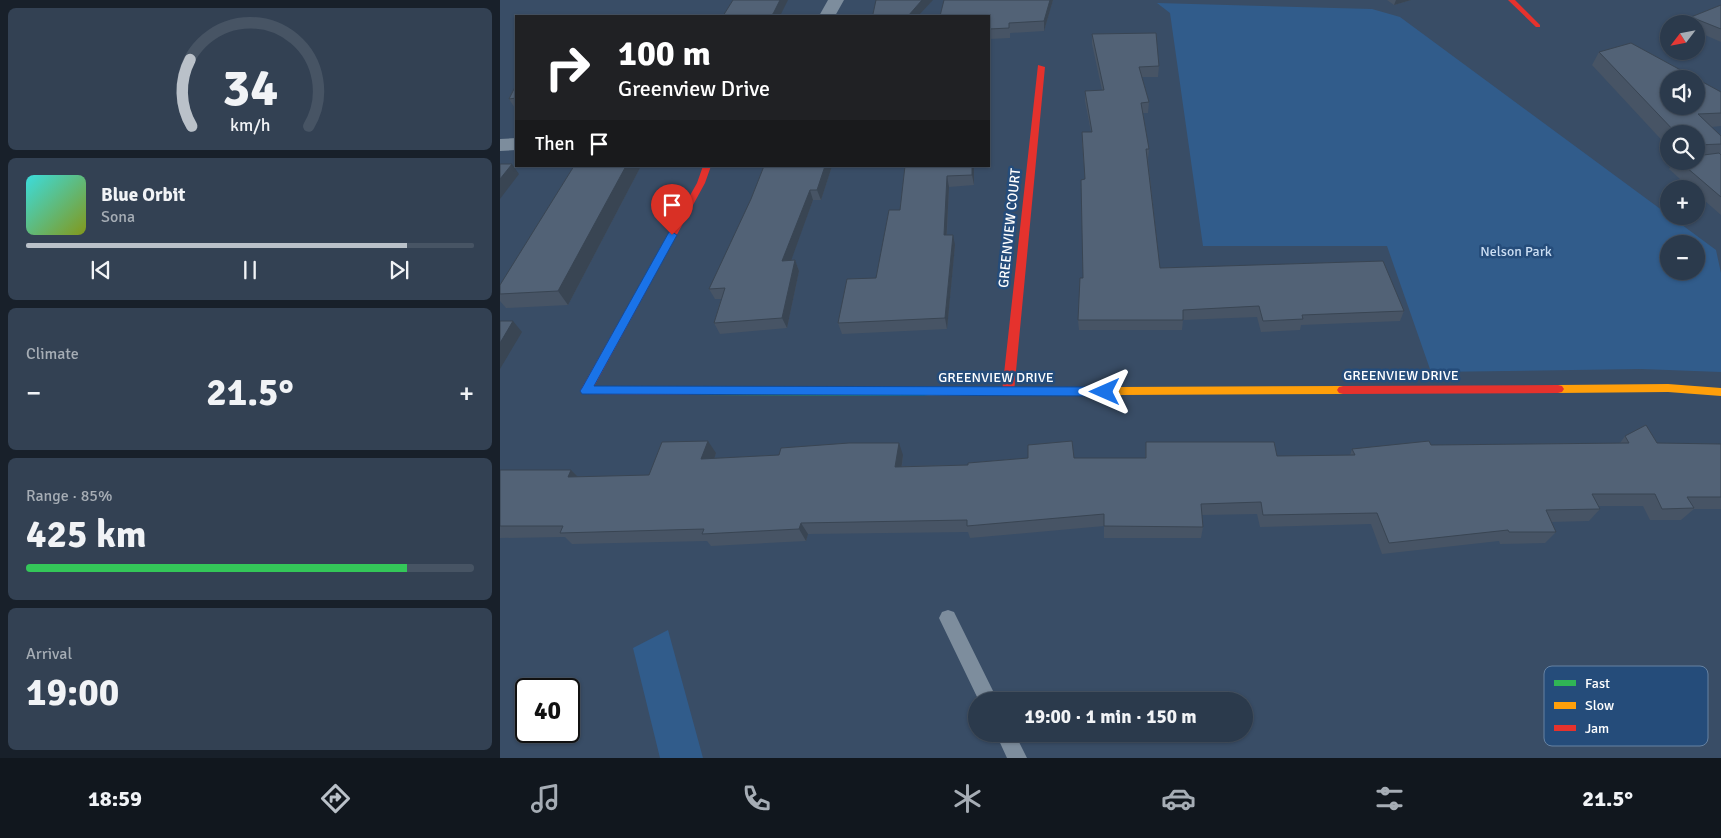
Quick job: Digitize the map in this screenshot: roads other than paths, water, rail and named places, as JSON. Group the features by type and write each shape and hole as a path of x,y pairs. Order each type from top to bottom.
{"street":[{"path":"828,15 836,0"},
{"path":"1511,0 1538,26"},
{"name":"GREENVIEW COURT","path":"1008,392 1041,67"},
{"path":"500,145 515,144"},
{"name":"GREENVIEW DRIVE","path":"706,167 701,183 586,391 1008,392 1668,388 1721,392"}],"lane":[{"path":"948,618 985,692"},
{"path":"1009,742 1017,758"}],"park label":[{"name":"Nelson Park","path":"1516,251"}]}
